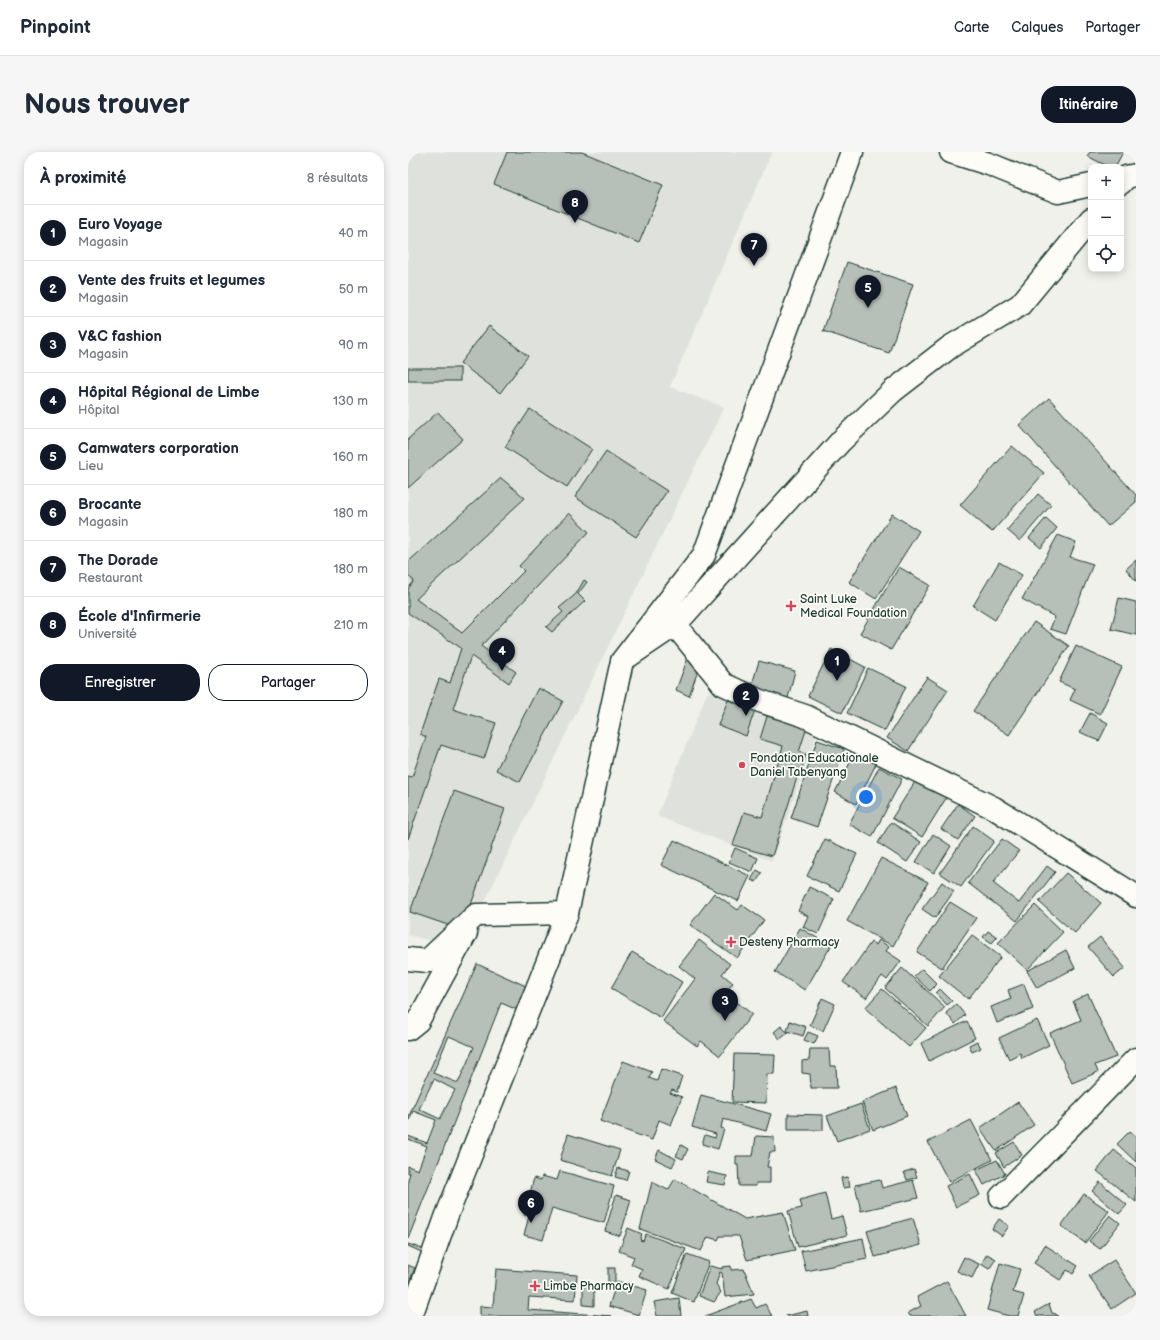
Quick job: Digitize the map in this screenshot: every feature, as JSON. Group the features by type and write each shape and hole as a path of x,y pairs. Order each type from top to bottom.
{"main road":[{"path":"411,1316 447,1215 567,913 622,661 704,555 852,152"},
{"path":"951,152 990,164 1058,192 1088,185"},
{"path":"622,661 675,625 847,436 893,391 950,347 1020,305 1088,223"},
{"path":"675,625 723,684 760,701 805,716 994,808 1136,896"},
{"path":"408,959 427,961 476,915 567,913"},
{"path":"408,1029 418,1021 476,915"},
{"path":"1001,1196 1136,1059"}],"shaded area":[{"path":"408,152 772,152 670,387 724,407 462,949 408,935"},
{"name":"Fondation Educationale Daniel Tabenyang","path":"708,691 819,727 772,861 657,816"}],"building":[{"path":"507,152 582,152 663,185 639,243 494,184"},
{"path":"1090,152 1123,152 1117,164 1103,164 1087,156"},
{"path":"847,262 913,284 889,353 823,331"},
{"path":"489,326 528,356 500,393 460,363"},
{"path":"408,368 460,368 460,381 408,381"},
{"path":"1049,398 1136,495 1136,502 1108,526 1019,425"},
{"path":"530,409 592,449 567,487 505,447"},
{"path":"438,412 463,439 408,488 408,439"},
{"path":"1012,446 1044,473 992,532 960,505"},
{"path":"606,451 667,491 636,537 575,497"},
{"path":"501,478 525,498 416,599 462,633 524,571 519,566 569,513 589,532 481,646 516,672 509,683 471,656 453,709 496,723 484,759 441,745 408,839 408,776 412,777 426,737 420,734 439,679 450,683 461,648 408,613 408,589 414,581 408,576 408,562"},
{"path":"1038,494 1051,505 1020,541 1007,530"},
{"path":"892,514 919,531 876,599 849,582"},
{"path":"1046,518 1057,528 1041,548 1029,538"},
{"path":"1058,535 1076,542 1070,557 1093,564 1066,634 1050,629 1055,617 1022,599"},
{"path":"1136,560 1136,581 1126,569"},
{"path":"999,562 1022,575 995,620 973,606"},
{"path":"899,567 930,585 891,650 860,633"},
{"path":"584,580 587,582 578,594 585,601 552,632 546,627 563,612 559,608 576,594"},
{"path":"1119,598 1136,602 1136,635 1111,629"},
{"path":"1034,622 1069,646 1009,735 973,711"},
{"path":"1076,646 1122,667 1100,714 1070,700 1075,689 1059,682"},
{"path":"831,649 865,667 842,713 808,696"},
{"path":"689,655 701,662 689,696 676,690"},
{"path":"759,661 795,671 788,698 751,688"},
{"path":"868,668 906,686 885,731 847,713"},
{"path":"927,677 948,690 908,751 887,738"},
{"path":"538,688 563,701 520,782 496,770"},
{"path":"728,700 755,710 746,736 718,725"},
{"path":"768,713 808,724 799,752 806,754 802,768 800,768 772,856 733,845 744,812 762,817 783,746 760,739"},
{"path":"1090,713 1108,723 1099,741 1080,732"},
{"path":"817,740 844,749 817,827 791,818"},
{"path":"856,751 877,762 856,804 835,792"},
{"path":"879,767 902,779 872,837 849,824"},
{"path":"918,777 948,795 922,837 892,818"},
{"path":"454,791 505,809 462,930 410,912"},
{"path":"958,804 975,816 958,840 941,829"},
{"path":"891,822 921,842 907,862 878,843"},
{"path":"973,826 994,841 961,887 940,873"},
{"path":"933,834 951,846 934,873 916,862"},
{"path":"825,839 857,854 839,891 807,876"},
{"path":"1002,839 1019,851 993,883 1019,903 1047,866 1055,872 1017,921 968,883"},
{"path":"674,840 750,876 738,901 661,865"},
{"path":"735,848 758,858 752,872 729,862"},
{"path":"881,858 928,882 893,946 847,921"},
{"path":"757,870 762,873 756,882 751,880"},
{"path":"1066,873 1101,903 1075,933 1039,902"},
{"path":"942,882 954,891 935,918 922,909"},
{"path":"809,887 834,899 818,934 803,927 808,916 798,911"},
{"name":"Desteny Pharmacy","path":"714,893 738,910 742,905 764,920 737,958 690,925"},
{"path":"950,902 976,918 942,968 917,952"},
{"path":"1035,905 1063,932 1027,970 998,943"},
{"path":"800,928 831,946 805,990 775,972"},
{"path":"988,931 997,937 992,943 983,937"},
{"path":"972,935 1001,957 968,999 939,976"},
{"path":"1100,937 1125,968 1114,977 1088,947"},
{"path":"699,940 730,964 722,974 733,983 725,993 752,1014 720,1056 701,1041 697,1046 663,1021 695,979 679,966"},
{"path":"879,940 889,947 886,951 901,961 887,980 882,976 866,998 843,982 871,942 876,945"},
{"path":"1066,950 1075,968 1037,988 1027,971"},
{"path":"632,952 682,982 661,1018 611,988"},
{"path":"477,964 546,995 428,1255 408,1246 408,1244 426,1250 520,1011 501,1003 408,1239 408,1180 410,1173 408,1173 408,1166 418,1170 427,1146 408,1139 408,1136 427,1143 436,1120 413,1111 408,1123 408,1118","holes":["449,1036 474,1047 458,1083 433,1073","434,1079 455,1090 440,1119 419,1109"]},
{"path":"902,968 945,1007 928,1026 885,988"},
{"path":"922,969 937,984 930,991 914,976"},
{"path":"1024,984 1033,1009 997,1023 991,1007 1011,999 1008,990"},
{"path":"882,989 926,1028 909,1047 865,1008"},
{"path":"940,989 952,1001 947,1005 936,993"},
{"path":"1088,994 1116,1057 1095,1065 1098,1072 1072,1083 1050,1033 1081,1020 1073,1001"},
{"path":"822,998 835,1004 823,1031 810,1025"},
{"path":"956,1004 965,1015 955,1024 946,1013"},
{"path":"1037,1020 1049,1045 1022,1058 1020,1053 1009,1059 999,1038"},
{"path":"790,1021 806,1027 803,1036 787,1031"},
{"path":"967,1021 975,1038 929,1061 921,1043"},
{"path":"781,1026 788,1033 780,1039 774,1032"},
{"path":"808,1032 818,1036 814,1044 804,1040"},
{"path":"977,1041 981,1048 972,1052 969,1045"},
{"path":"810,1049 829,1049 830,1066 836,1066 837,1088 811,1088 810,1074 802,1073 802,1061 809,1060"},
{"path":"734,1054 775,1055 774,1074 767,1074 766,1103 732,1102"},
{"path":"623,1061 652,1072 649,1078 657,1081 661,1069 682,1076 677,1092 672,1090 670,1093 682,1097 671,1125 659,1120 652,1140 600,1121"},
{"path":"896,1088 907,1116 873,1130 862,1102"},
{"path":"701,1095 771,1114 766,1131 723,1119 721,1128 724,1129 718,1149 702,1144 705,1135 715,1138 716,1134 692,1127"},
{"path":"1018,1102 1034,1125 996,1151 980,1128"},
{"path":"861,1104 870,1129 837,1141 827,1116"},
{"path":"788,1114 823,1115 823,1130 788,1130"},
{"path":"971,1120 992,1160 949,1182 928,1142"},
{"path":"1130,1131 1136,1136 1136,1162 1117,1144"},
{"path":"568,1134 620,1150 612,1176 560,1160"},
{"path":"756,1136 774,1137 775,1152 770,1152 767,1167 770,1167 770,1183 756,1183 756,1186 739,1186 736,1156 753,1156"},
{"path":"1014,1142 1022,1155 1004,1167 996,1153"},
{"path":"681,1145 688,1149 683,1159 676,1156"},
{"path":"659,1150 676,1159 672,1167 655,1159"},
{"path":"1114,1150 1136,1168 1136,1202 1097,1171"},
{"path":"997,1160 1005,1174 984,1185 976,1170"},
{"path":"618,1168 629,1171 626,1180 615,1177"},
{"path":"914,1169 917,1177 907,1180 904,1172"},
{"path":"560,1171 614,1186 604,1223 552,1208 543,1240 524,1235 529,1216 524,1215 534,1178 541,1180 542,1176 557,1180"},
{"path":"708,1172 727,1176 725,1185 706,1182"},
{"path":"970,1174 980,1195 956,1207 946,1186"},
{"path":"848,1177 850,1187 843,1188 841,1178"},
{"path":"675,1179 745,1219 783,1212 795,1250 747,1260 739,1236 720,1236 718,1240 708,1237 701,1251 640,1229 652,1182 668,1190"},
{"path":"880,1180 882,1188 913,1180 918,1198 861,1211 855,1185"},
{"path":"1100,1182 1127,1205 1119,1214 1092,1191"},
{"path":"825,1193 831,1219 842,1216 847,1235 798,1247 788,1211 802,1208 800,1200"},
{"path":"1084,1194 1109,1211 1085,1243 1061,1226"},
{"path":"616,1195 631,1200 620,1236 605,1231"},
{"path":"1110,1215 1120,1223 1100,1249 1089,1241"},
{"path":"913,1218 921,1245 875,1257 867,1231"},
{"path":"999,1219 1009,1226 1002,1236 992,1229"},
{"path":"628,1228 642,1234 640,1240 643,1241 646,1234 686,1249 669,1289 639,1276 642,1269 631,1264 634,1257 619,1251"},
{"path":"863,1238 867,1259 806,1271 801,1251"},
{"path":"1045,1245 1078,1266 1073,1274 1067,1270 1060,1280 1034,1263"},
{"path":"687,1254 709,1262 694,1302 672,1293"},
{"path":"987,1254 996,1259 989,1269 981,1264"},
{"path":"964,1257 979,1264 972,1278 957,1271"},
{"path":"1114,1260 1136,1293 1112,1309 1089,1276"},
{"path":"1000,1263 1020,1269 1013,1292 1024,1295 1018,1316 1009,1316 987,1310"},
{"path":"408,1265 415,1268 408,1284"},
{"path":"710,1266 722,1269 722,1267 731,1266 731,1270 744,1269 754,1294 725,1297 722,1273 720,1272 716,1284 721,1292 714,1302 699,1296"},
{"path":"608,1268 615,1268 615,1282 608,1282"},
{"name":"Limbe Pharmacy","path":"496,1269 577,1275 575,1300 529,1297 528,1310 612,1316 480,1316 480,1306 493,1307"},
{"path":"617,1281 647,1290 639,1315 609,1306"},
{"path":"947,1281 966,1316 910,1316 908,1313 921,1306 917,1297"},
{"path":"583,1285 594,1285 594,1306 583,1305"},
{"path":"679,1298 681,1316 657,1316 654,1302"},
{"path":"751,1299 756,1308 765,1304 772,1316 705,1316"},
{"path":"1049,1304 1052,1313 1058,1316 1037,1316 1035,1312"},
{"path":"807,1311 808,1316 786,1316"}],"place":[{"name":"École d'Infirmerie","path":"575,223"},
{"name":"The Dorade","path":"754,266"},
{"name":"Camwaters corporation","path":"868,308"},
{"name":"Saint Luke Medical Foundation","path":"791,606"},
{"name":"Hôpital Régional de Limbe","path":"502,671"},
{"name":"Euro Voyage","path":"837,681"},
{"name":"Vente des fruits et legumes","path":"746,716"},
{"name":"Fondation Educationale Daniel Tabenyang","path":"742,765"},
{"name":"Desteny Pharmacy","path":"731,942"},
{"name":"V&C fashion","path":"725,1021"},
{"name":"Brocante","path":"531,1223"},
{"name":"Limbe Pharmacy","path":"535,1286"}]}
